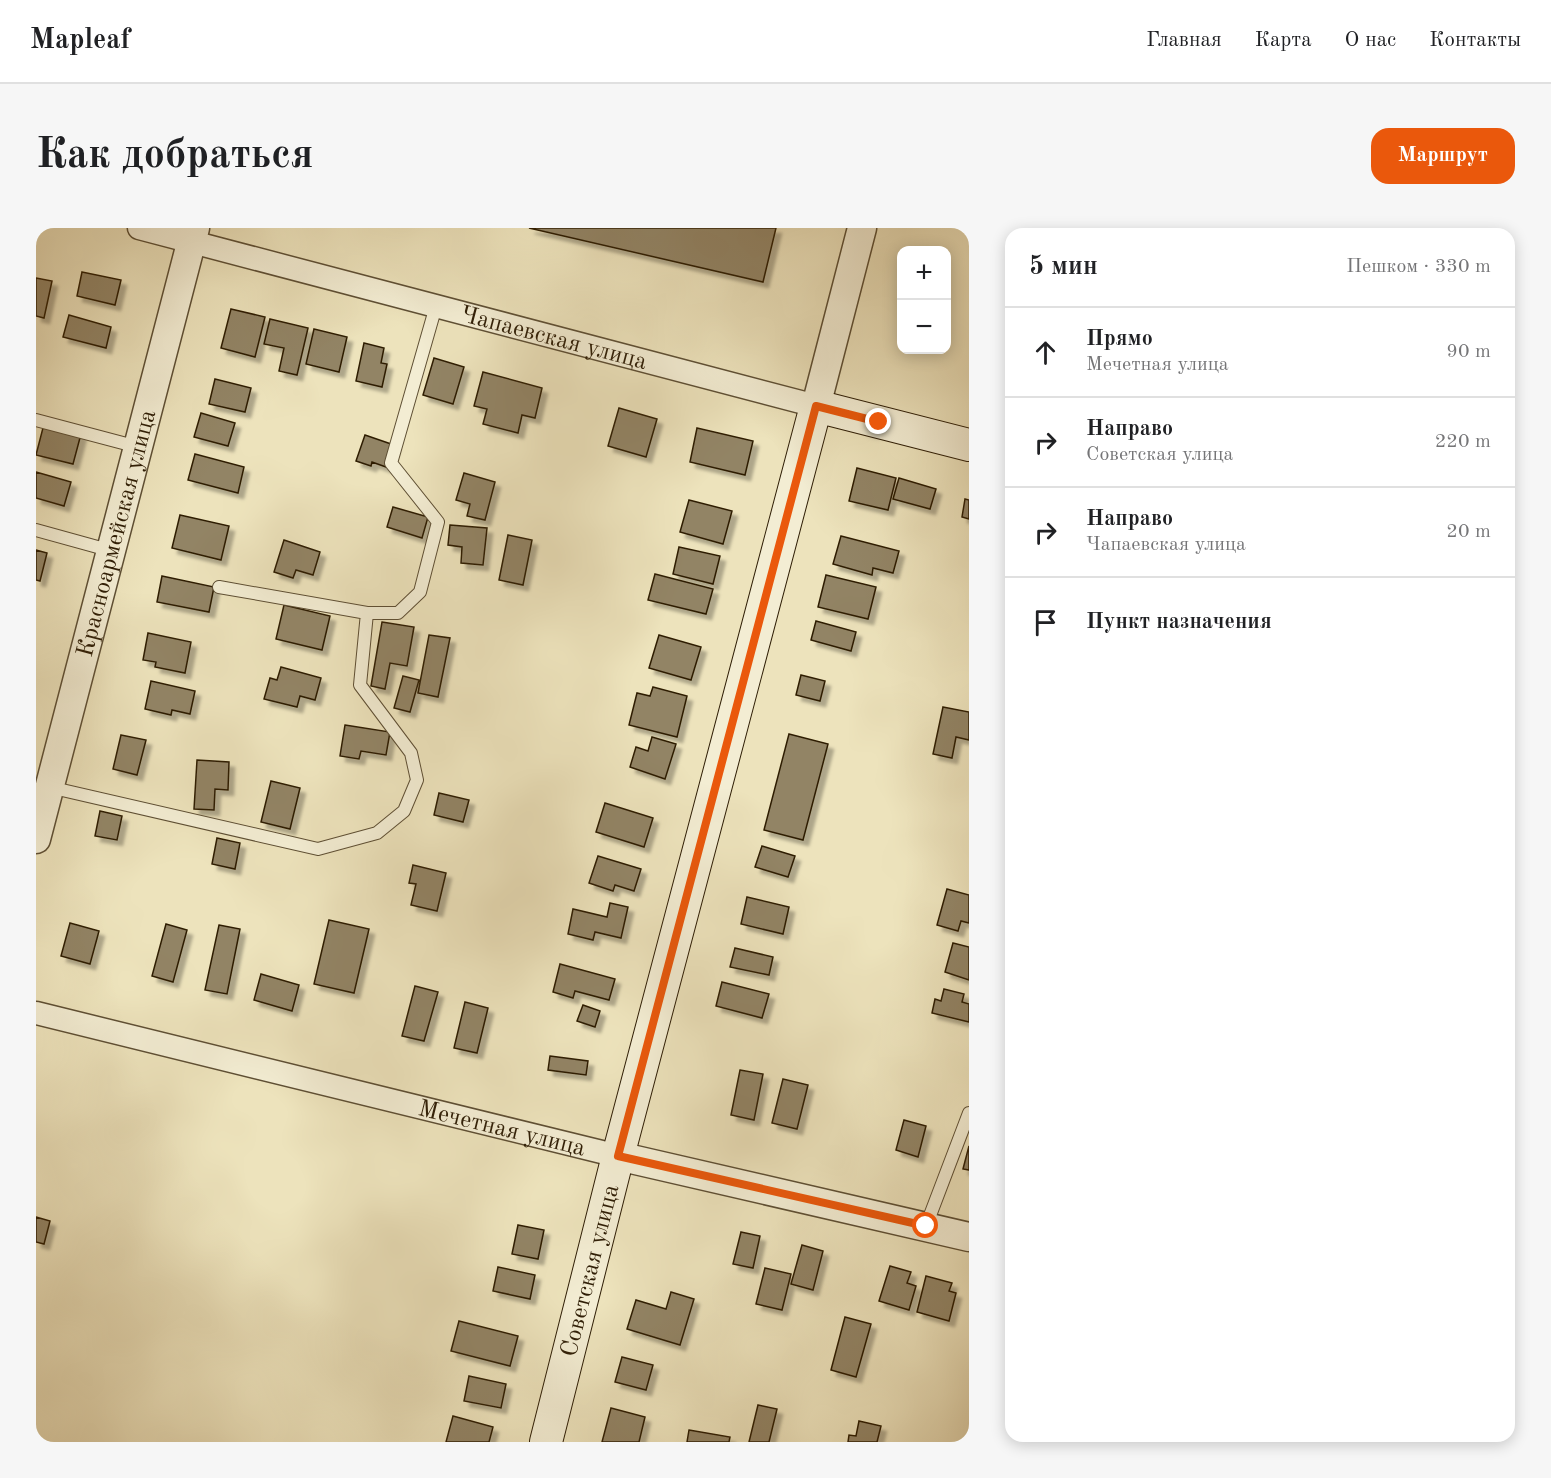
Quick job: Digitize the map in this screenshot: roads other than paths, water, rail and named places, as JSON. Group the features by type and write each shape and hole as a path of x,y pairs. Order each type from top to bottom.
{"main road":[{"name":"Чапаевская улица","path":"816,406 969,445"},
{"name":"Советская улица","path":"546,1442 618,1156 816,406"}],"street":[{"name":"Чапаевская улица","path":"139,228 193,235 436,306 816,406"},
{"name":"Советская улица","path":"816,406 862,228"},
{"name":"Красноармейская улица","path":"36,838 43,785 112,551 193,235"},
{"name":"Мечетная улица","path":"36,1013 618,1156 969,1237"}],"lane":[{"path":"219,587 368,613 398,613 420,592 438,522 391,463 436,306"},
{"path":"36,420 139,447"},
{"path":"36,530 112,551"},
{"path":"43,785 318,849 377,832 405,811 417,780 411,753 360,686 368,613"},
{"path":"926,1226 969,1113"}]}
